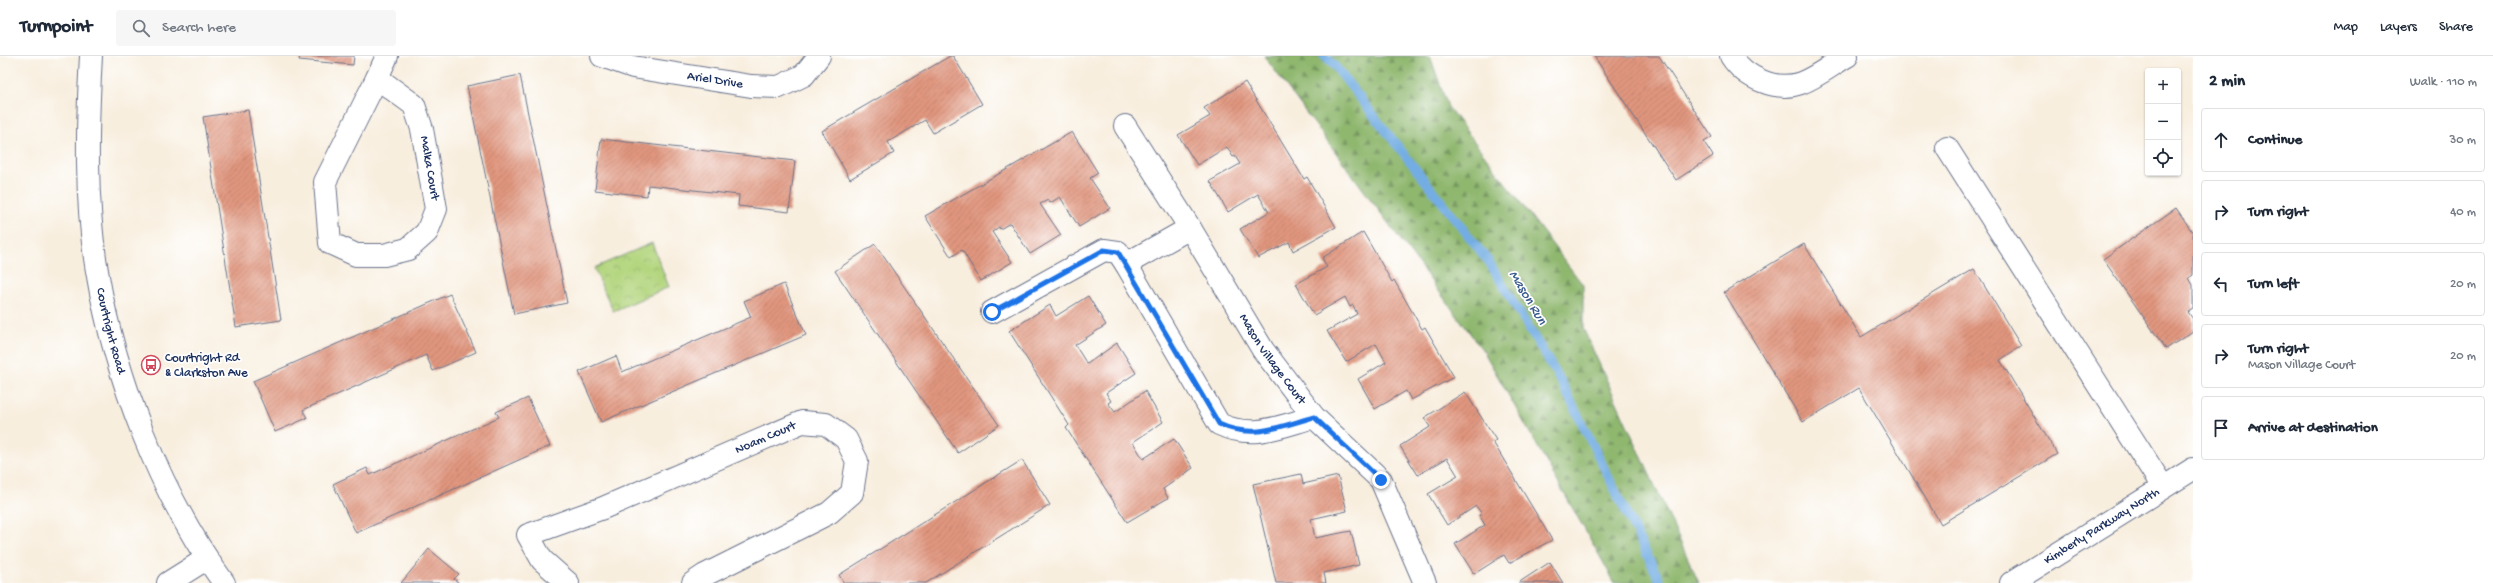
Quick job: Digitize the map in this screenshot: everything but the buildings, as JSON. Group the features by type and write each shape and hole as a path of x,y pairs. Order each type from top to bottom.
{"street":[{"name":"Courtright Road","path":"90,56 87,161 90,217 97,271 108,324 123,376 142,428 180,512 206,559 224,583"},
{"name":"Malka Court","path":"377,78 414,104 422,129 436,209 427,232 408,249 384,255 356,255 330,243 325,182 387,56"},
{"name":"Ariel Drive","path":"602,56 634,61 752,86 779,87 804,75 819,56"},
{"path":"1731,56 1751,76 1775,85 1801,83 1847,56"},
{"name":"Mason Village Court","path":"1125,126 1190,228 1263,350 1314,417 1381,480 1425,583"},
{"path":"1946,148 2163,487"},
{"path":"1126,264 1190,228"},
{"path":"992,312 1104,250 1118,252 1219,424 1236,432 1263,431 1314,417"},
{"name":"Noam Court","path":"568,583 542,560 528,535 603,508 802,422 826,424 846,439 856,461 852,493 829,513 705,575 692,583"},
{"name":"Kimberly Parkway North","path":"2011,583 2193,469"},
{"path":"168,583 206,559"}],"green space":[{"path":"1264,56 1430,56 1448,107 1583,285 1583,328 1699,583 1615,583 1484,352"},
{"path":"652,243 669,287 613,311 594,268"}],"waterway":[{"name":"Mason Run","path":"1324,56 1334,65 1489,262 1562,383 1661,583"}],"place":[{"name":"Courtright Rd & Clarkston Ave","path":"151,365"}],"route":[{"path":"992,312 1104,250 1118,252 1219,424 1236,432 1263,431 1314,417 1381,480"}]}
